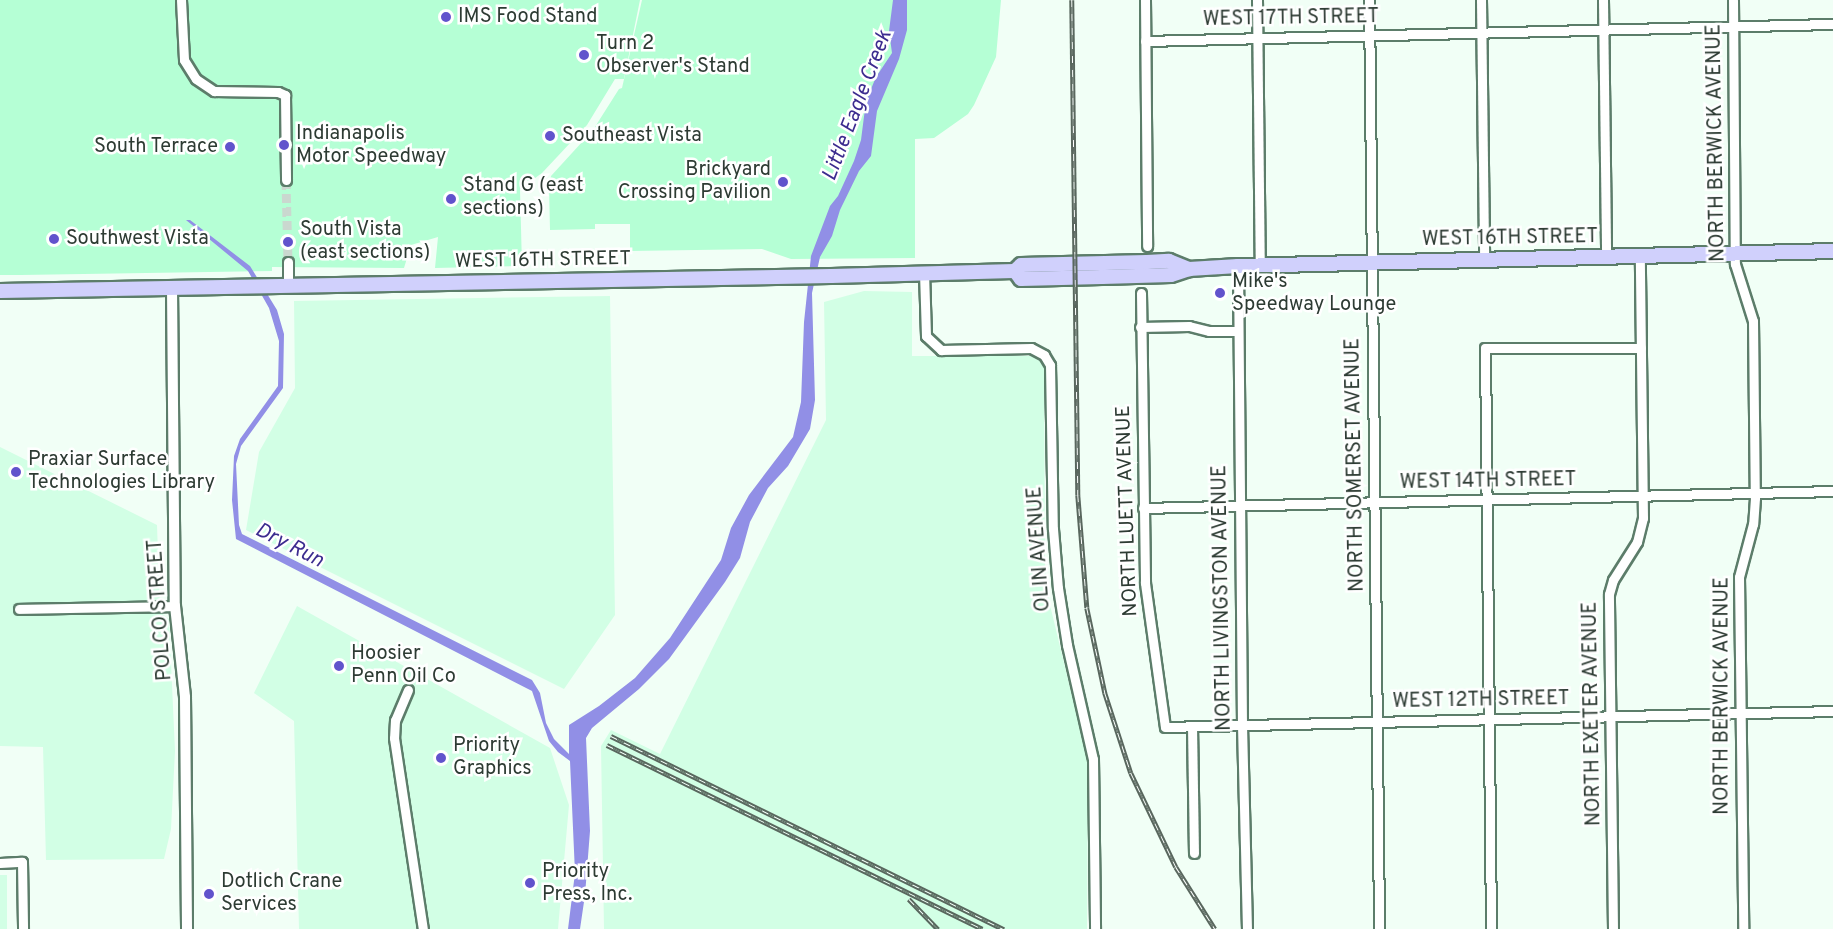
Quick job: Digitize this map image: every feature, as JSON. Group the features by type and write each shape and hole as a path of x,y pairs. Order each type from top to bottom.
{"main road":[{"name":"WEST 16TH STREET","path":"0,291 831,276 1015,271 1021,265 1169,261 1189,269 1260,265 1833,251"}],"street":[{"path":"181,0 183,60 196,79 214,91 278,92 285,95 286,180"},
{"path":"1145,0 1147,246"},
{"path":"1257,0 1260,265"},
{"name":"NORTH SOMERSET AVENUE","path":"1369,0 1379,929"},
{"path":"1481,0 1484,259"},
{"path":"1603,0 1606,256"},
{"name":"NORTH BERWICK AVENUE","path":"1733,0 1737,278 1749,304 1753,321 1755,494 1753,524 1739,572 1743,929"},
{"name":"WEST 17TH STREET","path":"1145,41 1833,24"},
{"name":"NORTH EXETER AVENUE","path":"1613,929 1609,592 1611,583 1638,539 1642,522 1640,256"},
{"path":"288,262 288,286"},
{"name":"NORTH LIVINGSTON AVENUE","path":"1238,266 1242,725 1247,929"},
{"name":"OLIN AVENUE","path":"924,272 926,336 941,350 1031,348 1042,354 1050,365 1053,512 1058,588 1067,645 1093,759 1095,929"},
{"name":"POLCO STREET","path":"172,288 175,606 185,697 187,929"},
{"name":"NORTH LUETT AVENUE","path":"1141,293 1143,508 1147,609 1165,727"},
{"path":"1140,327 1189,326 1209,331 1238,331"},
{"path":"1491,929 1485,348 1641,348"},
{"name":"WEST 14TH STREET","path":"1143,508 1833,491"},
{"path":"19,609 175,606"},
{"path":"408,690 395,720 394,738 423,929"},
{"name":"WEST 12TH STREET","path":"1165,727 1833,711"},
{"path":"1192,726 1194,854"},
{"path":"0,862 22,862 23,929"}],"shaded area":[{"name":"Indianapolis Motor Speedway","path":"0,0 640,0 624,79 615,79 587,125 542,173 520,189 522,266 435,268 438,237 411,245 404,268 272,267 272,271 0,275"},
{"path":"642,0 1001,0 996,57 974,105 968,114 934,138 915,139 915,258 791,259 762,249 630,251 630,224 595,224 595,229 550,230 551,176 593,130 619,89 622,88"},
{"path":"893,0 907,0 907,30 899,59 877,111 871,156 859,171 840,210 832,236 820,257 812,293 815,400 810,429 788,466 768,488 750,522 740,558 725,582 669,659 639,689 592,728 586,738 590,831 585,895 580,929 568,929 575,873 570,761 549,741 532,691 236,539 232,500 234,456 240,439 278,386 279,341 269,308 248,271 186,220 190,220 250,266 277,310 284,334 283,388 241,446 236,464 239,525 242,534 532,680 540,693 546,723 554,739 569,754 569,725 599,706 635,678 670,638 721,560 731,528 749,495 793,437 801,402 804,322 811,256 830,206 838,196 854,161 861,140 866,101 876,77 892,53 889,31"},
{"path":"864,291 912,292 912,356 1036,356 1044,365 1045,564 1049,601 1088,762 1087,929 604,929 601,746 611,730 660,754 826,420 824,302"},
{"path":"610,296 615,615 564,689 246,530 259,452 295,388 294,301"},
{"path":"0,447 157,525 160,612 169,619 175,751 171,829 164,859 46,860 43,747 0,746"},
{"path":"297,606 550,748 569,805 558,929 299,929 294,721 254,693"},
{"path":"0,875 7,875 7,929 0,929"}],"tunnel":[{"path":"286,180 288,262"}],"railway":[{"path":"1072,0 1078,495 1087,608 1105,693 1131,773 1176,867 1215,929"},
{"path":"611,736 1004,929"},
{"path":"607,745 982,929"},
{"path":"909,899 938,929"}],"place":[{"name":"IMS Food Stand","path":"446,17"},
{"name":"Turn 2 Observer's Stand","path":"584,55"},
{"name":"Southeast Vista","path":"550,136"},
{"name":"Indianapolis Motor Speedway","path":"284,145"},
{"name":"South Terrace","path":"230,147"},
{"name":"Brickyard Crossing Pavilion","path":"783,182"},
{"name":"Stand G (east sections)","path":"451,199"},
{"name":"Southwest Vista","path":"54,239"},
{"name":"South Vista (east sections)","path":"288,242"},
{"name":"Mike's Speedway Lounge","path":"1220,293"},
{"name":"Praxiar Surface Technologies Library","path":"16,472"},
{"name":"Hoosier Penn Oil Co","path":"339,666"},
{"name":"Priority Graphics","path":"441,758"},
{"name":"Priority Press, Inc.","path":"530,883"},
{"name":"Dotlich Crane Services","path":"209,894"}],"water label":[{"name":"Little Eagle Creek","path":"858,106"},
{"name":"Dry Run","path":"289,546"}]}
